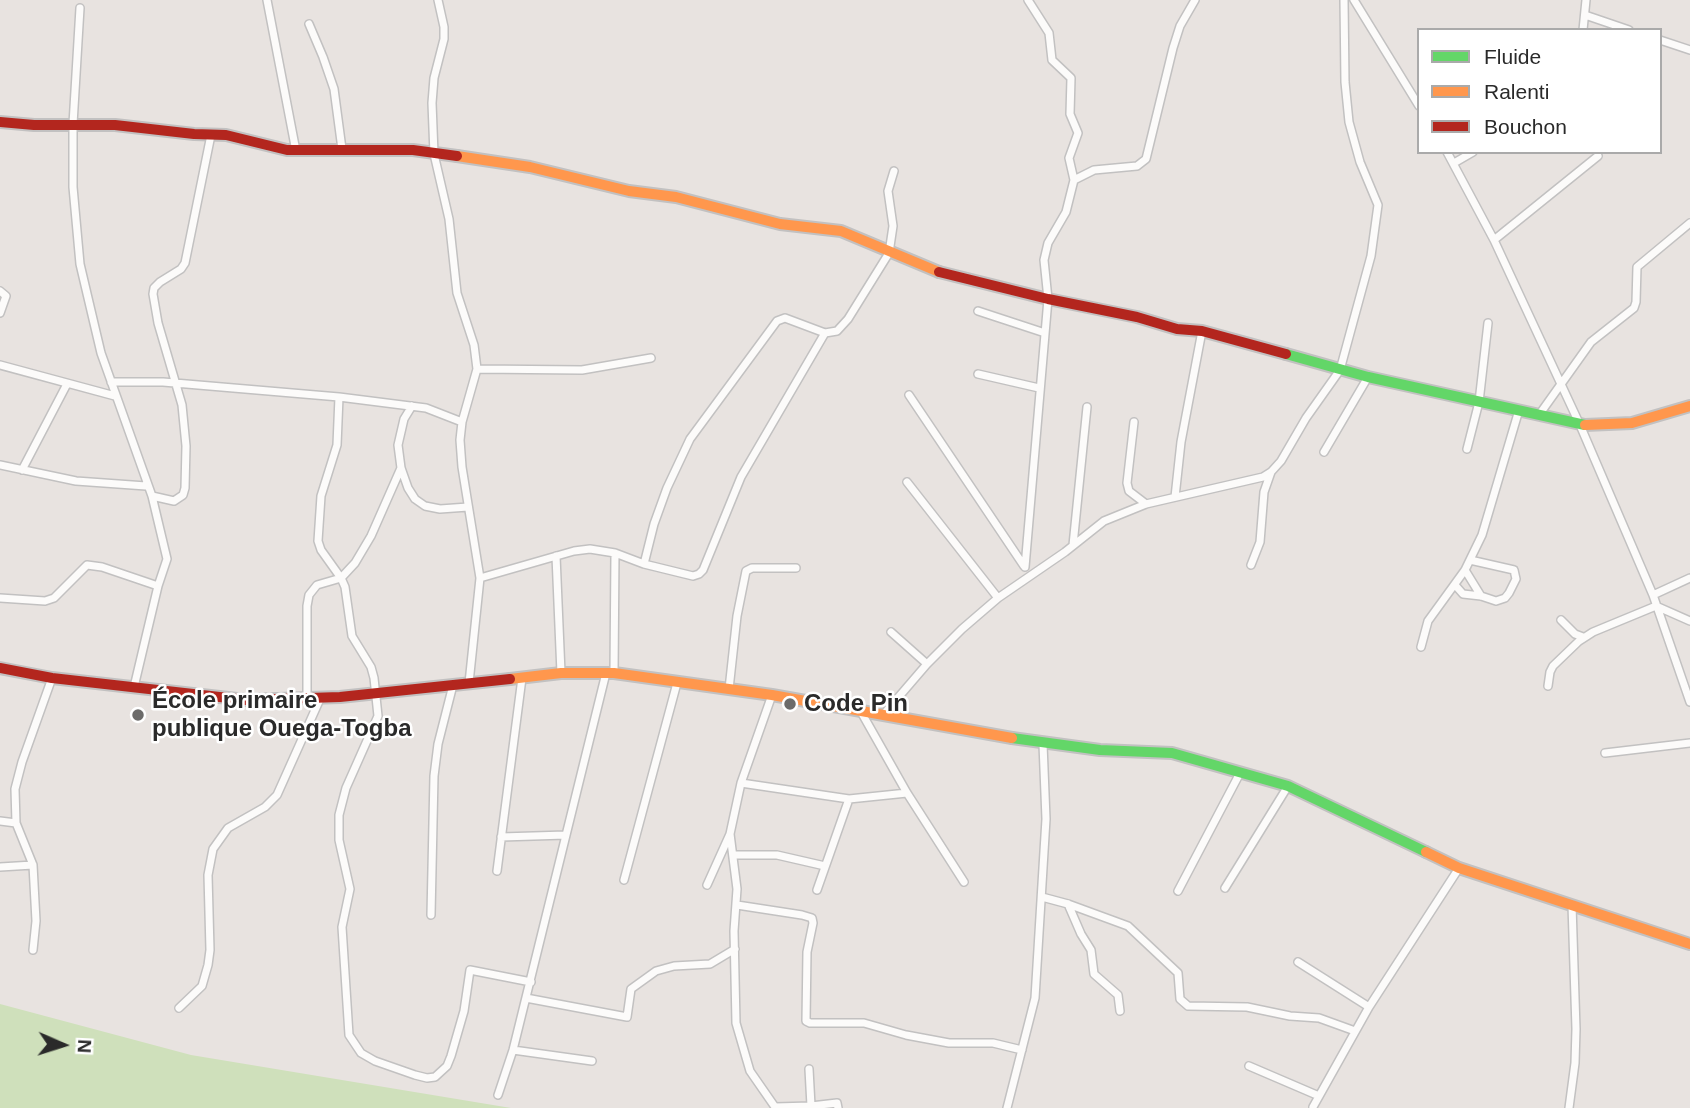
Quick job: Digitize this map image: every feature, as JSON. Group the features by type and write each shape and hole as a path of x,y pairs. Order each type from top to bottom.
{"street":[{"path":"267,0 296,151"},
{"path":"438,0 444,39 433,91 434,153 449,219 457,293 474,345 477,369 462,422 460,452 480,578 469,683"},
{"path":"1025,567 1048,299 1044,270 1045,251 1066,212 1073,180 1069,158 1078,133 1070,114 1073,84 1067,72 1052,60 1049,33 1028,0"},
{"path":"1073,180 1094,170 1137,166 1146,159 1172,48 1180,26 1195,0"},
{"path":"1251,565 1260,542 1264,492 1272,472 1340,370 1371,256 1378,205 1360,162 1349,122 1343,0"},
{"path":"1354,0 1417,103"},
{"path":"1583,28 1586,0"},
{"path":"80,8 73,124 74,211 80,264 98,341 146,486 152,496 167,559 134,687"},
{"path":"1585,15 1623,28"},
{"path":"309,24 334,89 342,149"},
{"path":"1662,41 1690,50"},
{"path":"0,122 34,125 115,125 238,136 272,148 296,151 413,150 530,167 629,191 676,197 780,224 841,231 929,269 1048,299 1137,317 1177,329 1202,331 1368,377 1580,425 1632,423 1690,406"},
{"path":"152,496 174,501 183,495 186,488 185,423 153,295 160,282 181,269 185,263 211,135"},
{"path":"1448,154 1494,240 1580,425 1653,595 1690,702"},
{"path":"1454,163 1470,154"},
{"path":"1494,240 1598,156"},
{"path":"644,564 667,488 690,439 777,321 785,318 825,333 837,331 842,327 889,253 893,226 888,191 894,171"},
{"path":"1539,415 1599,333 1634,308 1635,271 1640,263 1690,223"},
{"path":"0,291 6,296 0,313"},
{"path":"978,311 1045,333"},
{"path":"1467,449 1479,402 1488,323"},
{"path":"1175,497 1181,442 1202,331"},
{"path":"480,578 590,549 615,553 644,564 693,576 703,570 741,477 825,333"},
{"path":"477,369 582,370 651,359"},
{"path":"0,365 115,396"},
{"path":"978,374 1040,388"},
{"path":"1324,452 1368,377"},
{"path":"111,382 177,383 339,397 426,408 462,422"},
{"path":"22,470 67,384"},
{"path":"909,395 1031,575"},
{"path":"339,397 337,445 321,496 318,524 321,551 345,587 352,636 371,667 378,716 346,788 339,816 339,840 350,889 342,927 349,1035 354,1045 375,1061 415,1075 435,1077 447,1066 451,1056 464,1011 470,970 531,982"},
{"path":"412,406 400,433 398,456 408,488 415,499 425,506 440,509 468,507"},
{"path":"1073,545 1087,407"},
{"path":"1421,647 1428,621 1470,560 1491,508 1519,410"},
{"path":"1134,422 1127,483 1129,491 1146,504"},
{"path":"0,465 76,481 146,486"},
{"path":"307,699 309,595 317,585 341,578 355,563 371,536 401,467"},
{"path":"884,714 927,664 962,629 998,598 1104,521 1146,504 1263,477 1272,472"},
{"path":"907,482 998,598"},
{"path":"498,1095 513,1050 566,835 610,673 615,553"},
{"path":"556,556 561,673"},
{"path":"1455,585 1463,594 1490,600 1501,600 1513,586 1516,574 1510,568 1470,560"},
{"path":"0,598 46,601 54,598 87,565 102,567 158,586"},
{"path":"729,689 737,616 746,571 758,568 796,568"},
{"path":"1465,570 1481,596"},
{"path":"1653,595 1690,578"},
{"path":"1548,686 1553,666 1583,637 1656,606 1690,621"},
{"path":"1561,620 1575,634 1583,637"},
{"path":"891,632 927,664"},
{"path":"0,668 52,678 246,700 320,699 561,673 610,673 772,695 1043,744 1172,753 1288,786 1459,868 1690,943"},
{"path":"33,950 36,921 33,864 16,823 15,789 52,678"},
{"path":"497,871 522,678"},
{"path":"624,880 677,683"},
{"path":"431,915 434,776 453,685"},
{"path":"707,885 730,834 741,783 772,695"},
{"path":"178,1008 202,986 208,965 208,885 212,849 228,828 265,807 277,795 320,699"},
{"path":"860,710 907,793 964,882"},
{"path":"1605,753 1690,743"},
{"path":"1007,1108 1035,998 1046,819 1043,744"},
{"path":"1178,891 1240,773"},
{"path":"741,783 849,799 907,793"},
{"path":"1225,888 1288,786"},
{"path":"817,890 849,799"},
{"path":"0,821 16,823"},
{"path":"730,834 737,905 736,1023 750,1071 775,1107 837,1103 838,1108"},
{"path":"501,837 566,835"},
{"path":"734,855 777,855 825,866"},
{"path":"0,867 33,864"},
{"path":"1313,1107 1369,1007 1459,868"},
{"path":"1042,897 1128,926 1178,973 1180,999 1188,1006 1247,1007 1290,1016 1309,1016 1355,1031"},
{"path":"1068,904 1091,950 1094,974 1118,995 1120,1011"},
{"path":"737,905 811,918 813,923 807,952 806,1021 864,1023 949,1043 993,1043 1022,1050"},
{"path":"1569,1108 1576,1029 1572,905"},
{"path":"526,999 627,1017 631,989 656,971 674,966 709,964 735,949"},
{"path":"1298,962 1369,1007"},
{"path":"513,1050 592,1061"},
{"path":"1249,1066 1320,1096"},
{"path":"809,1069 811,1106"}],"green space":[{"path":"0,1004 191,1055 511,1108 0,1108"}],"traffic: fast":[{"path":"1286,354 1368,377 1585,425"},
{"path":"1012,738 1100,750 1172,753 1288,786 1426,852"}],"traffic: slow":[{"path":"457,156 530,167 629,191 676,197 780,224 841,231 939,272"},
{"path":"1585,425 1632,423 1690,406"},
{"path":"510,679 561,673 614,673 772,695 1012,738"},
{"path":"1426,852 1459,868 1690,944"}],"traffic: jam":[{"path":"0,122 34,125 115,125 226,135 287,150 413,150 457,156"},
{"path":"939,272 1048,299 1137,317 1177,329 1202,331 1286,354"},
{"path":"0,668 52,678 246,700 340,697 510,679"}],"place":[{"name":"Code Pin","path":"790,704"},
{"name":"École primaire publique Ouega-Togba","path":"138,715"}]}
